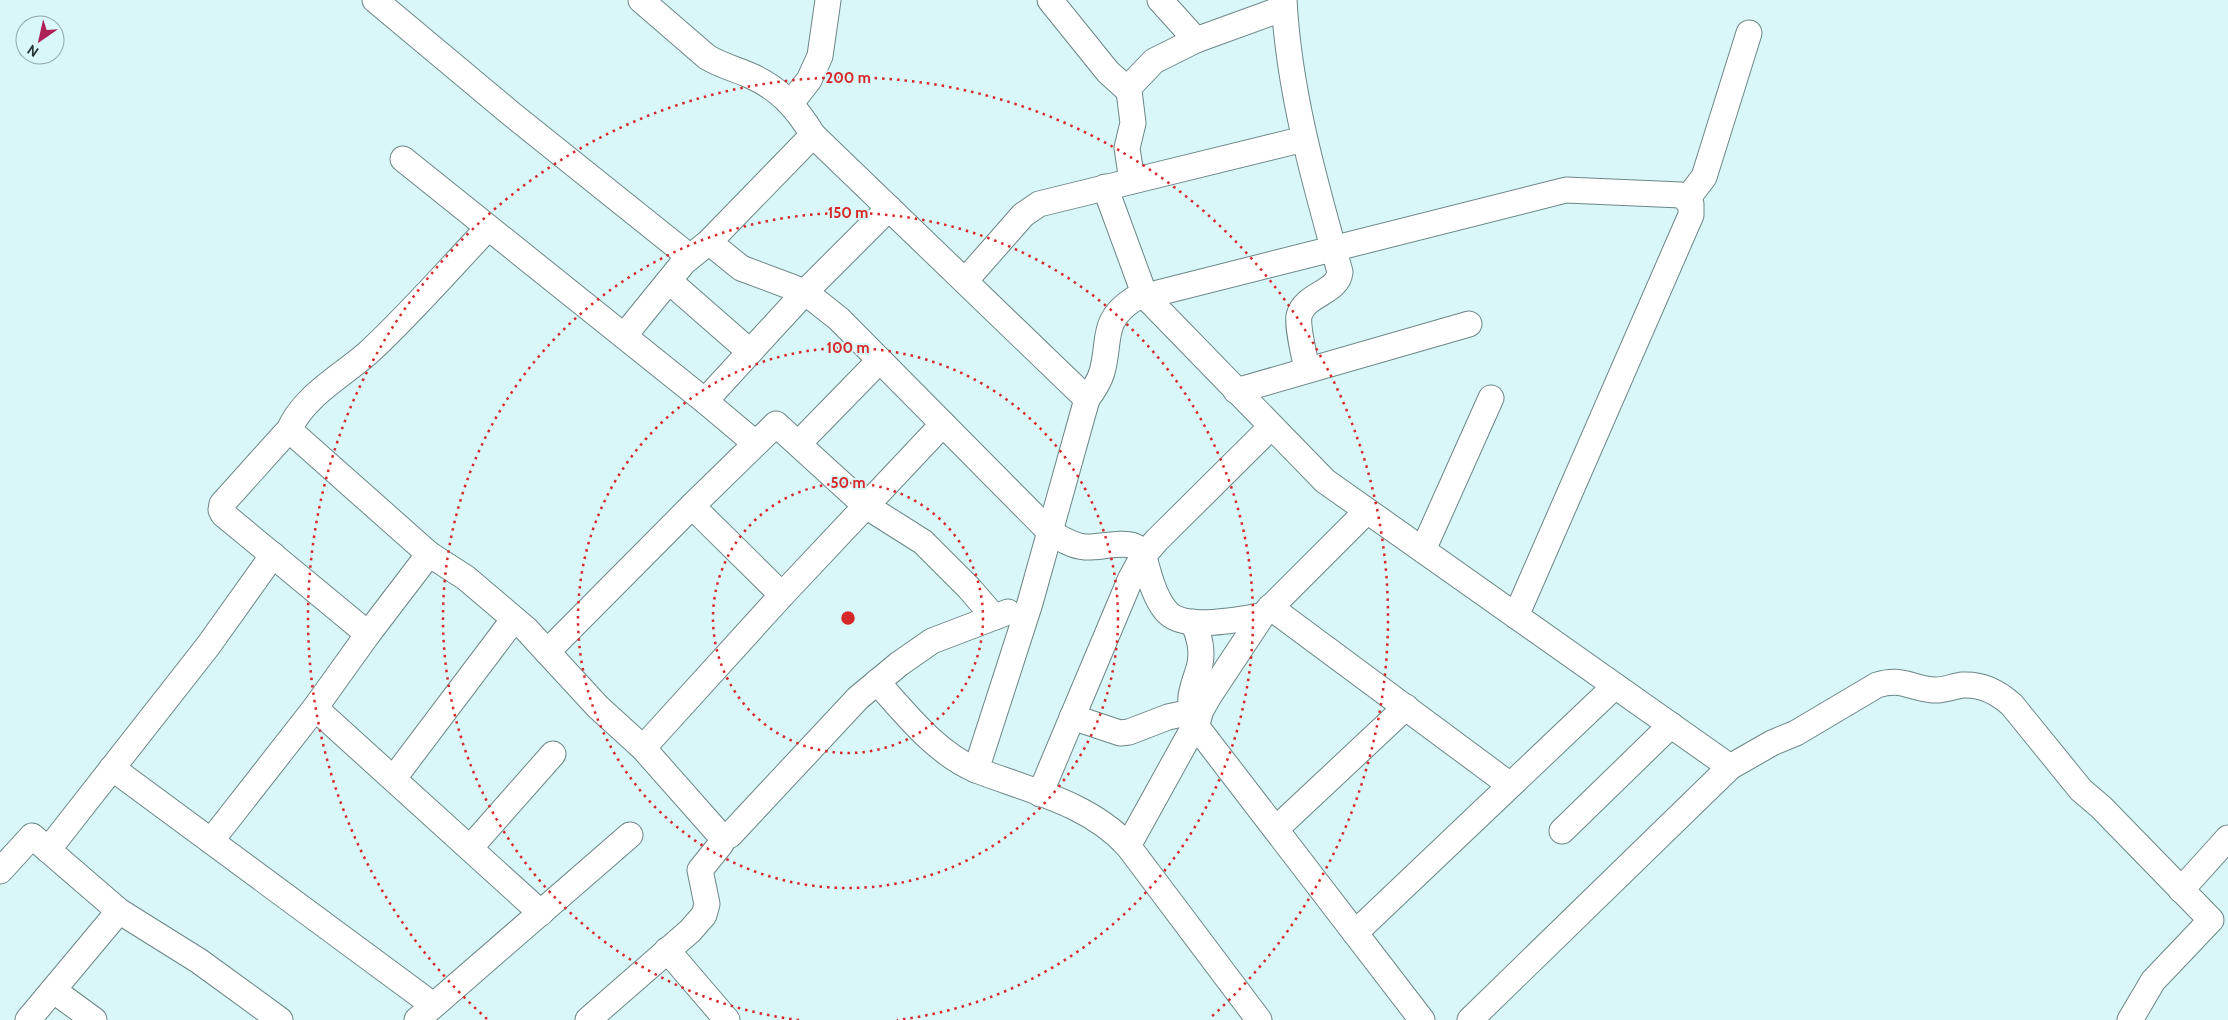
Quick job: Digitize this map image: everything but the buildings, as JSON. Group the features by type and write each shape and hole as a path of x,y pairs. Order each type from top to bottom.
{"street":[{"path":"641,0 707,57 766,83 791,103 812,135 1087,399"},
{"path":"791,103 809,80 820,56 828,0"},
{"path":"1050,0 1108,72 1128,91 1133,123 1127,148 1132,181"},
{"path":"1160,0 1196,40"},
{"path":"385,3 509,112 690,257"},
{"path":"1128,91 1144,70 1154,61 1196,40 1284,4 1289,59 1304,139 1340,276 1334,284 1307,302 1299,316 1308,370"},
{"path":"1687,199 1704,177 1749,33"},
{"path":"624,336 690,257 709,242 812,135"},
{"path":"964,281 1030,208 1045,202 1304,139"},
{"path":"403,159 755,443"},
{"path":"1105,187 1144,296 1325,481 1730,767"},
{"path":"976,770 1030,603 1087,399 1102,371 1112,320 1125,305 1144,296 1566,190 1681,195 1690,204 1691,215 1516,616"},
{"path":"705,401 749,351 888,208"},
{"path":"368,634 223,514 221,510 222,504 288,432 298,414 312,398 370,351 488,228"},
{"path":"709,242 741,268 805,292 839,319 1050,532 1077,546 1134,546 1143,556 1151,584 1168,613 1185,621 1220,622 1266,611 1406,707 1510,785"},
{"path":"669,281 749,351"},
{"path":"1236,391 1469,324"},
{"path":"799,443 880,360"},
{"path":"1423,550 1491,398"},
{"path":"547,652 776,424 866,506 923,542 969,588 994,617"},
{"path":"643,748 782,595 944,424"},
{"path":"1040,794 1130,580 1143,556 1271,427"},
{"path":"288,432 296,436 429,554 466,578 514,619 598,707 643,748 720,835 720,844 700,870 706,904 704,914 690,931 588,1020"},
{"path":"692,506 782,595"},
{"path":"1128,846 1209,696 1266,611 1367,511"},
{"path":"211,841 315,708 429,554"},
{"path":"48,850 208,646 273,555"},
{"path":"721,840 730,835 858,698 899,664 932,641 1030,603"},
{"path":"394,778 514,619"},
{"path":"1193,622 1200,638 1201,651 1200,663 1191,697 1195,720 1200,731 1422,1020"},
{"path":"1470,1020 1730,767 1772,743 1796,733 1876,685 1897,681 1934,690 1963,685 1983,687 1999,693 2012,704 2081,790 2101,807 2181,890 2219,920 2153,981 2130,1020"},
{"path":"877,682 909,717 962,764 1084,811 1114,831 1128,846 1259,1020"},
{"path":"1355,933 1615,686"},
{"path":"1276,829 1406,707"},
{"path":"315,708 541,913"},
{"path":"1072,716 1120,733 1130,732 1168,717 1195,720"},
{"path":"1562,831 1671,726"},
{"path":"470,848 553,754"},
{"path":"112,768 211,841 425,1013 630,835"},
{"path":"0,871 32,836 119,911 199,961 280,1020"},
{"path":"2181,890 2228,838"},
{"path":"28,1020 119,911"},
{"path":"667,950 727,1020"},
{"path":"53,990 94,1020"}]}
